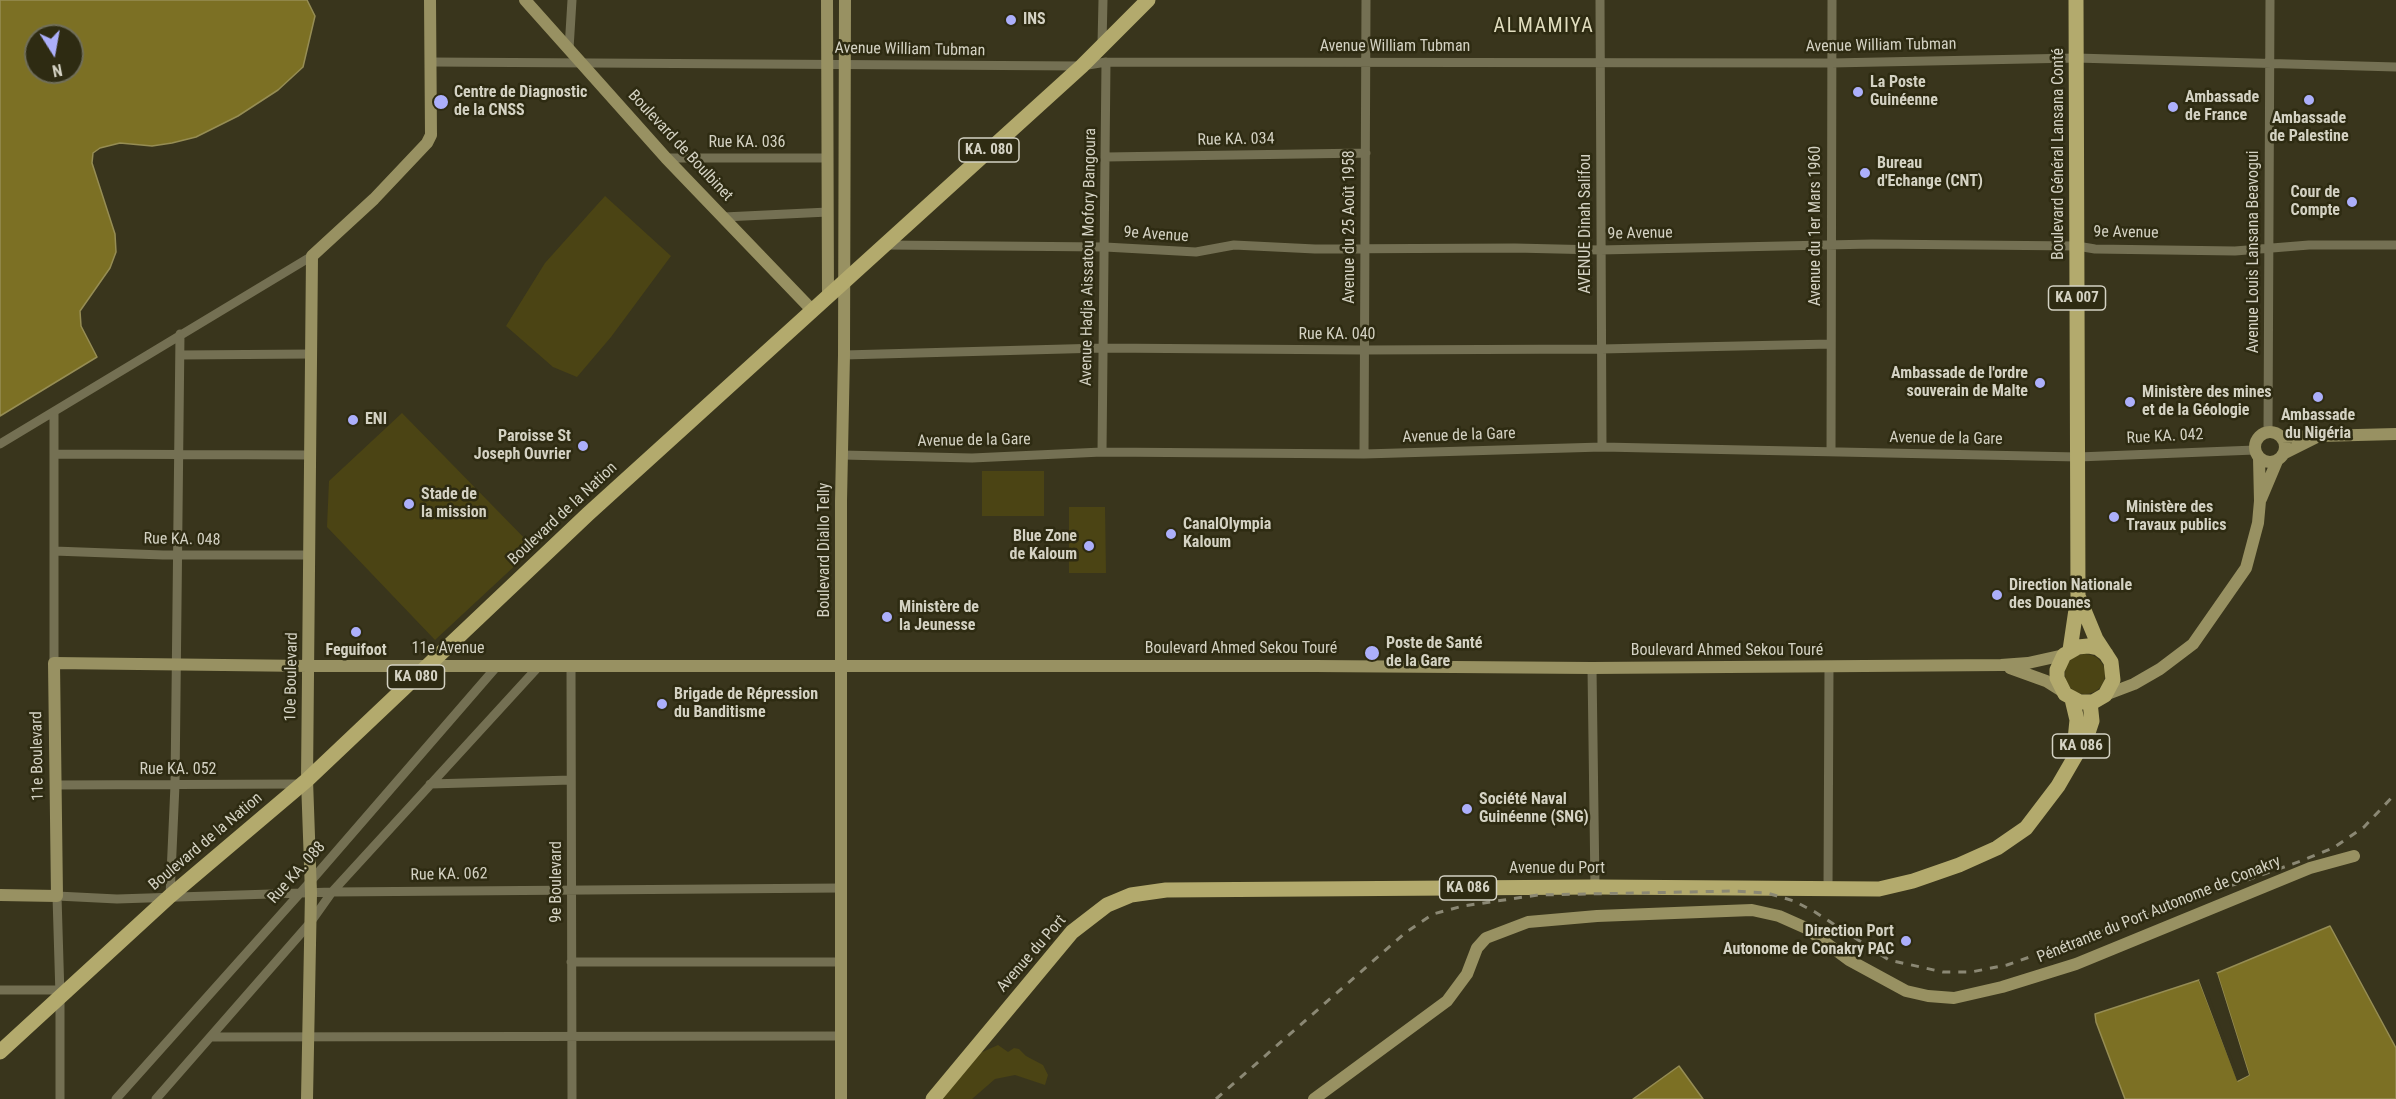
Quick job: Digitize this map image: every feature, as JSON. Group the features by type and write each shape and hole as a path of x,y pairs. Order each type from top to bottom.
{"main road":[{"name":"Boulevard de la Nation","path":"0,1052 60,993 304,782 588,514 1082,66 1148,0"},
{"name":"Boulevard Général Lansana Conté","path":"2067,653 2078,596 2076,0"},
{"name":"Boulevard Général Lansana Conté","path":"2078,596 2092,632 2106,654"},
{"path":"2088,646 2106,654 2114,672 2110,688 2105,695 2090,702 2068,696 2057,678 2057,670 2067,653 2088,646"},
{"name":"Avenue du Port","path":"2058,786 2075,740 2077,720 2068,696"},
{"name":"Avenue du Port","path":"933,1099 1072,932 1107,905 1131,895 1166,890 1595,887 1879,889 1929,876 1978,857 1997,848 2026,828 2058,786 2087,736 2092,721 2090,702"}],"street":[{"path":"0,444 312,256 374,199 427,143 432,126 430,0"},
{"name":"Boulevard de Boulbinet","path":"525,0 666,158 813,311"},
{"path":"569,49 572,0"},
{"path":"827,0 828,297"},
{"name":"Boulevard Diallo Telly","path":"841,1099 844,0"},
{"path":"1102,44 1103,0"},
{"name":"Avenue du 25 Août 1958","path":"1364,454 1366,0"},
{"name":"AVENUE Dinah Salifou","path":"1600,0 1602,447"},
{"name":"Avenue du 1er Mars 1960","path":"1831,452 1832,0"},
{"name":"Avenue Louis Lansana Beavogui","path":"2268,432 2270,0"},
{"name":"Avenue William Tubman","path":"431,62 1082,66 1106,62 1831,63 2076,58 2396,67"},
{"name":"Avenue Hadja Aissatou Mofory Bangoura","path":"1102,452 1106,62"},
{"name":"Rue KA. 034","path":"1106,157 1366,153"},
{"name":"Rue KA. 036","path":"666,158 828,158"},
{"path":"724,217 828,212"},
{"name":"9e Avenue","path":"884,245 1105,247 1196,252 1234,245 1315,249 1366,247 1600,250 1831,245 2077,246 2095,249 2235,250 2269,247 2396,245"},
{"name":"10e Boulevard","path":"307,1099 310,923 304,782 309,666 312,256"},
{"path":"170,896 175,785 180,334"},
{"name":"Rue KA. 040","path":"844,355 1102,348 1601,349 1831,344"},
{"path":"180,355 312,354"},
{"name":"11e Boulevard","path":"54,412 55,785 60,1099"},
{"path":"2105,695 2134,684 2174,660 2193,644 2246,568 2258,522 2259,436 2268,432 2281,437 2396,434"},
{"path":"2257,454 2267,462 2280,458 2322,436"},
{"path":"2260,501 2285,445 2281,437"},
{"name":"Avenue de la Gare","path":"842,455 972,458 1102,452 1364,454 1602,447 2078,457"},
{"path":"54,454 311,455"},
{"name":"Rue KA. 042","path":"2078,457 2257,454"},
{"name":"Rue KA. 048","path":"54,552 310,555"},
{"name":"Boulevard Ahmed Sekou Touré","path":"842,665 1829,667 2001,665 2028,663 2067,653"},
{"name":"11e Avenue","path":"54,663 309,666 842,665"},
{"name":"Rue KA. 088","path":"116,1099 307,889 498,665"},
{"path":"156,1099 310,923 332,892 540,665"},
{"name":"9e Boulevard","path":"571,665 572,1099"},
{"name":"Boulevard Ahmed Sekou Touré","path":"2001,665 2046,681 2068,696"},
{"path":"1828,889 1829,667"},
{"path":"1592,668 1595,887"},
{"path":"2114,672 2134,684"},
{"path":"430,784 572,780"},
{"name":"Rue KA. 052","path":"55,785 304,782"},
{"name":"Pénétrante du Port Autonome de Conakry","path":"1314,1099 1448,1001 1467,974 1477,948 1486,938 1528,922 1597,916 1752,910 1779,916 1806,928 1849,960 1906,991 1954,998 2002,987 2076,964 2310,868 2354,856"},
{"name":"Rue KA. 062","path":"57,896 117,899 307,889 332,892 572,888 841,888"},
{"path":"0,895 57,896"},
{"path":"571,962 841,962"},
{"path":"0,990 60,993"},
{"path":"212,1037 841,1036"}],"shaded area":[{"path":"0,0 307,0 315,16 303,67 278,90 238,116 196,137 152,146 120,143 100,148 93,153 92,163 115,234 116,252 110,268 80,311 81,326 97,357 0,416"},
{"path":"605,196 671,256 611,337 577,377 553,367 506,326 545,263"},
{"name":"Stade de la mission","path":"402,413 534,548 435,640 327,527 329,481"},
{"path":"982,471 1044,471 1044,516 982,516"},
{"path":"1069,507 1105,507 1106,573 1069,573"},
{"path":"2085,654 2093,655 2099,660 2104,666 2104,682 2099,688 2093,693 2085,694 2077,693 2071,688 2066,682 2065,674 2066,666 2071,660 2077,655"},
{"path":"2330,926 2396,1048 2396,1099 2125,1099 2095,1014 2199,980 2238,1081 2249,1075 2217,973"},
{"path":"998,1045 1008,1052 1014,1048 1019,1049 1026,1056 1043,1065 1048,1075 1045,1085 1015,1075 995,1079 972,1099 927,1099 978,1054"},
{"path":"1679,1066 1703,1099 1633,1099"}],"pier":[{"path":"2217,973 2249,1075 2237,1081 2199,980 2202,979 2204,982 2239,1077 2246,1074 2214,974"}],"railway":[{"path":"1216,1099 1405,933 1433,914 1463,906 1538,895 1735,891 1767,893 1794,901 1815,912 1889,960 1943,972 1971,972 2007,965 2333,848 2364,827 2396,793"}],"place":[{"name":"INS","path":"1011,20"},
{"name":"La Poste Guinéenne","path":"1858,92"},
{"name":"Ambassade de Palestine","path":"2309,100"},
{"name":"Centre de Diagnostic de la CNSS","path":"441,102"},
{"name":"Ambassade de France","path":"2173,107"},
{"name":"Bureau d'Echange (CNT)","path":"1865,173"},
{"name":"Cour de Compte","path":"2352,202"},
{"name":"Ambassade de l'ordre souverain de Malte","path":"2040,383"},
{"name":"Ambassade du Nigéria","path":"2318,397"},
{"name":"Ministère des mines et de la Géologie","path":"2130,402"},
{"name":"ENI","path":"353,420"},
{"name":"Paroisse St Joseph Ouvrier","path":"583,446"},
{"name":"Stade de la mission","path":"409,504"},
{"name":"Ministère des Travaux publics","path":"2114,517"},
{"name":"CanalOlympia Kaloum","path":"1171,534"},
{"name":"Blue Zone de Kaloum","path":"1089,546"},
{"name":"Direction Nationale des Douanes","path":"1997,595"},
{"name":"Ministère de la Jeunesse","path":"887,617"},
{"name":"Feguifoot","path":"356,632"},
{"name":"Poste de Santé de la Gare","path":"1372,653"},
{"name":"Brigade de Répression du Banditisme","path":"662,704"},
{"name":"Société Naval Guinéenne (SNG)","path":"1467,809"},
{"name":"Direction Port Autonome de Conakry PAC","path":"1906,941"}],"district":[{"name":"ALMAMIYA","path":"1544,27"}]}
